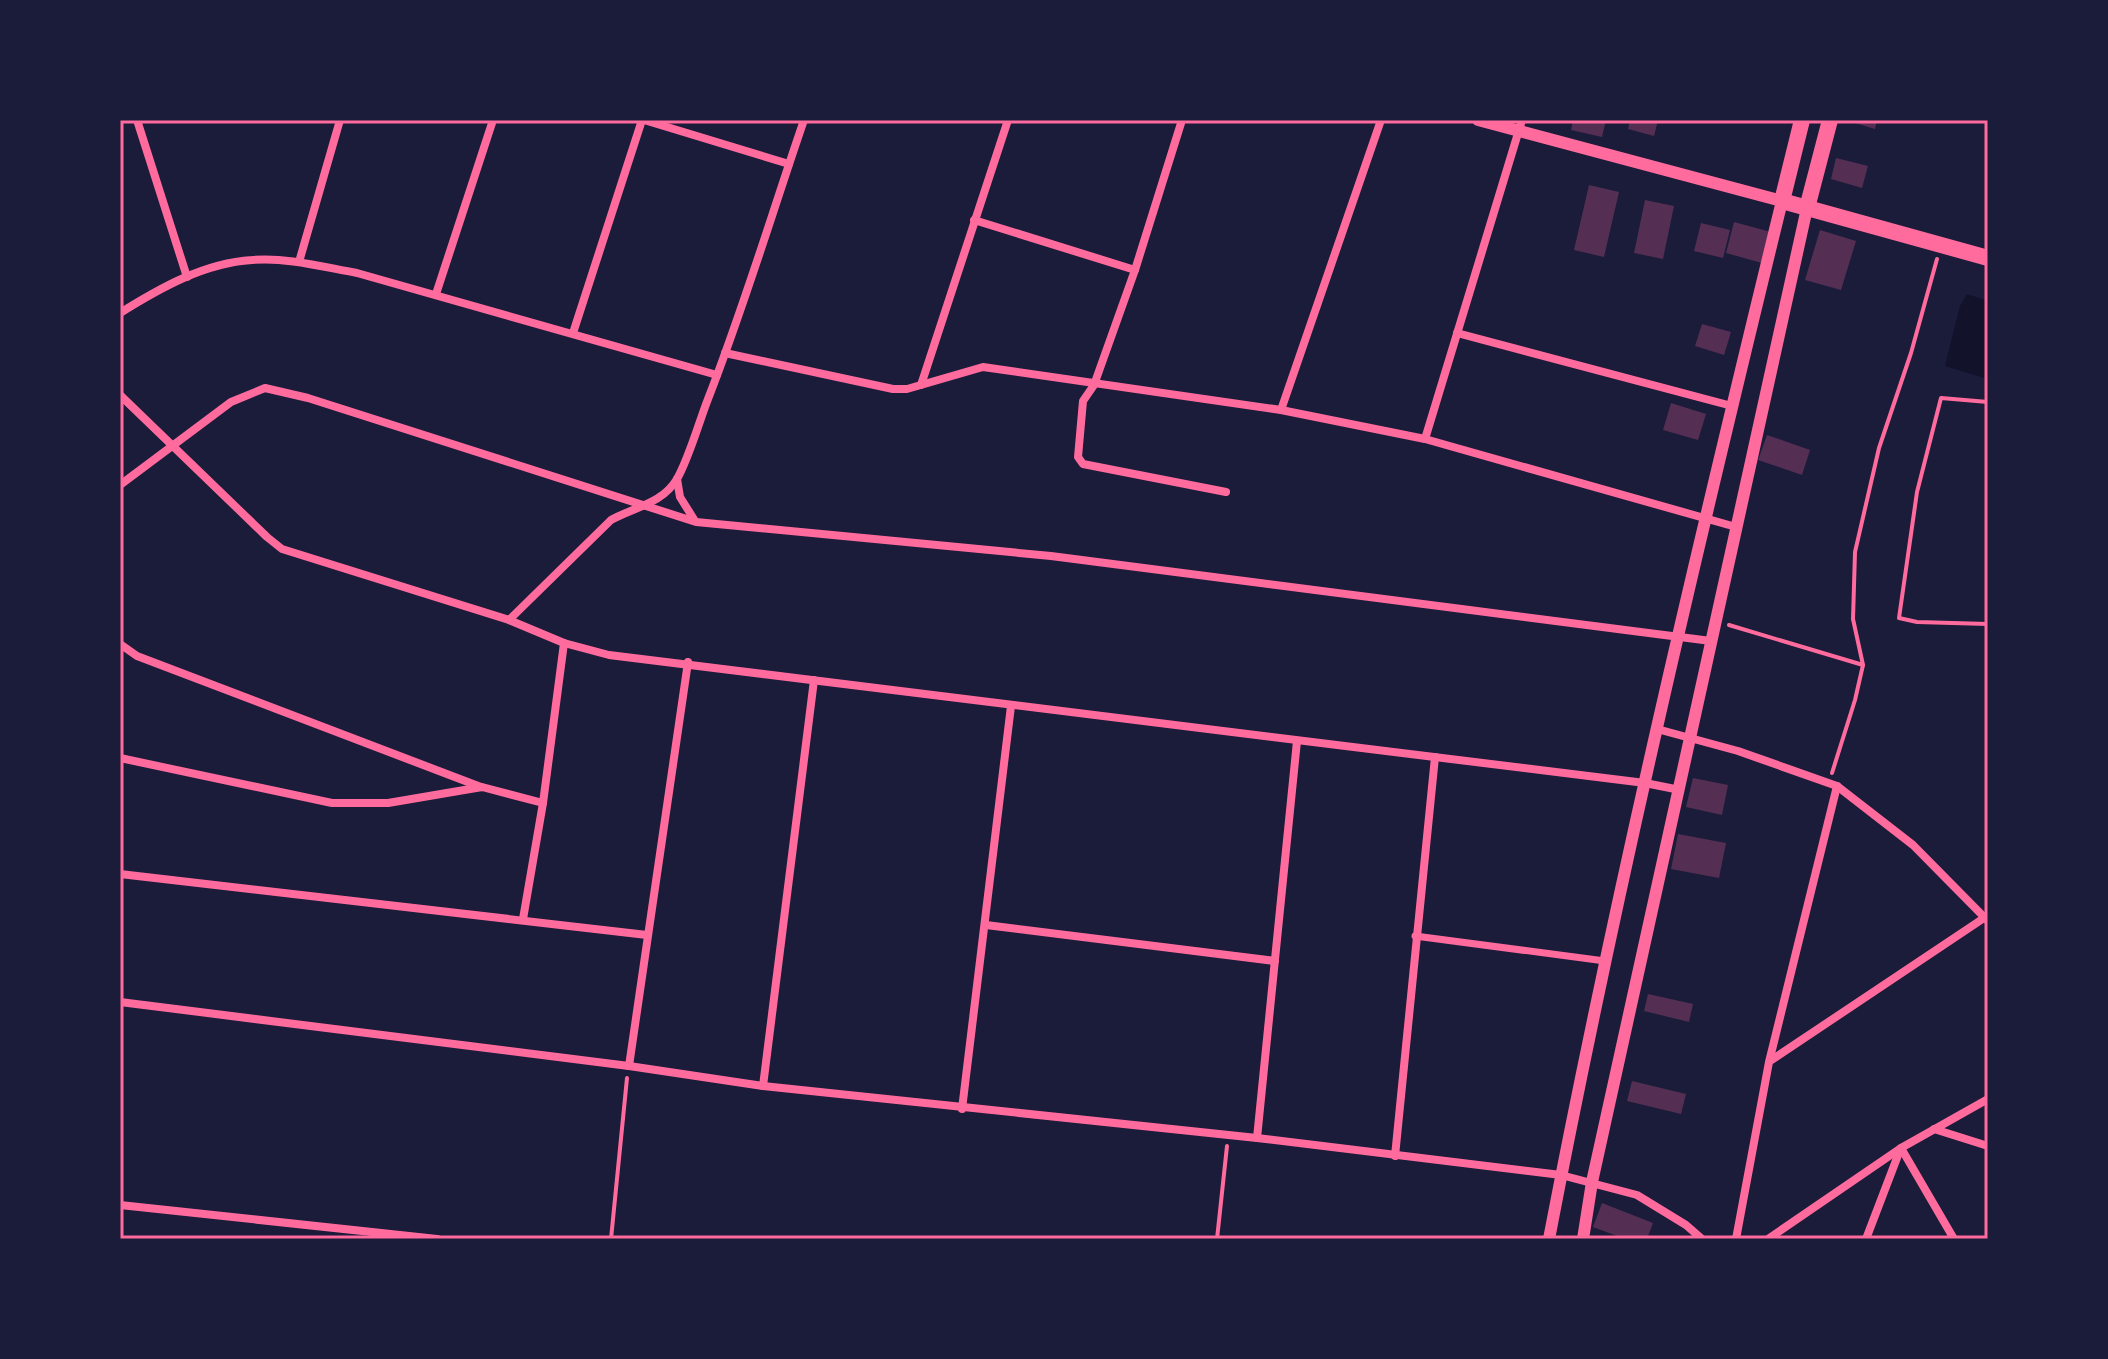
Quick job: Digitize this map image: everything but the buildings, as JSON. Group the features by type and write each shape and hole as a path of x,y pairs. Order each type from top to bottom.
{"main road":[{"path":"1802,120 1782,201 1988,258"},
{"path":"1807,208 1830,120"}],"street":[{"path":"137,120 187,277"},
{"path":"299,262 340,120"},
{"path":"436,294 493,120"},
{"path":"573,333 643,120 789,164"},
{"path":"509,620 611,520 624,512 646,506 662,496 677,479 725,353 804,120"},
{"path":"921,385 1008,120"},
{"path":"1182,120 1135,270 1094,385 1083,401 1078,457 1083,464 1226,492"},
{"path":"1281,410 1381,120"},
{"path":"1478,120 1520,125 1782,201 1676,636 1605,961 1549,1239"},
{"path":"1425,439 1520,125"},
{"path":"1583,1239 1592,1182 1681,790 1807,208"},
{"path":"974,220 1135,270"},
{"path":"120,313 147,296 222,264 254,260 299,262 357,273 436,294 717,375"},
{"path":"1457,333 1732,406"},
{"path":"725,353 893,389 907,389 983,367 1281,410 1425,439 1736,527"},
{"path":"120,485 231,402 265,388 308,398 696,522 1051,556 1711,641"},
{"path":"120,395 273,544 282,549 509,620 564,643 609,655 688,662 1681,790"},
{"path":"677,479 680,497 696,522"},
{"path":"523,919 543,803 564,643"},
{"path":"120,644 137,656 482,787 543,803"},
{"path":"629,1066 688,662"},
{"path":"763,1086 814,680"},
{"path":"962,1109 1011,706"},
{"path":"1657,729 1691,737 1833,785 1913,845 1986,920 1769,1062"},
{"path":"1257,1138 1297,741"},
{"path":"1395,1156 1435,757"},
{"path":"120,758 332,803 388,803 482,787"},
{"path":"1736,1239 1769,1062 1833,785"},
{"path":"120,874 647,935"},
{"path":"986,925 1275,961"},
{"path":"1415,936 1605,961"},
{"path":"120,1002 629,1066 763,1086 1257,1138 1561,1175 1637,1195 1686,1225 1702,1239"},
{"path":"1768,1239 1901,1148 1988,1099"},
{"path":"1934,1129 1988,1146"},
{"path":"1866,1239 1901,1148"},
{"path":"1901,1148 1954,1239"},
{"path":"120,1205 437,1239"}],"path":[{"path":"1833,785 1863,665 1853,619 1855,552 1879,448 1911,353 1941,245"},
{"path":"1988,402 1941,398 1917,492 1899,618 1917,622 1988,624"},
{"path":"1716,621 1863,665"},
{"path":"611,1239 629,1066"},
{"path":"1217,1239 1228,1136"}],"shaded area":[{"path":"1967,294 1988,301 1988,379 1945,366 1960,306"}]}
